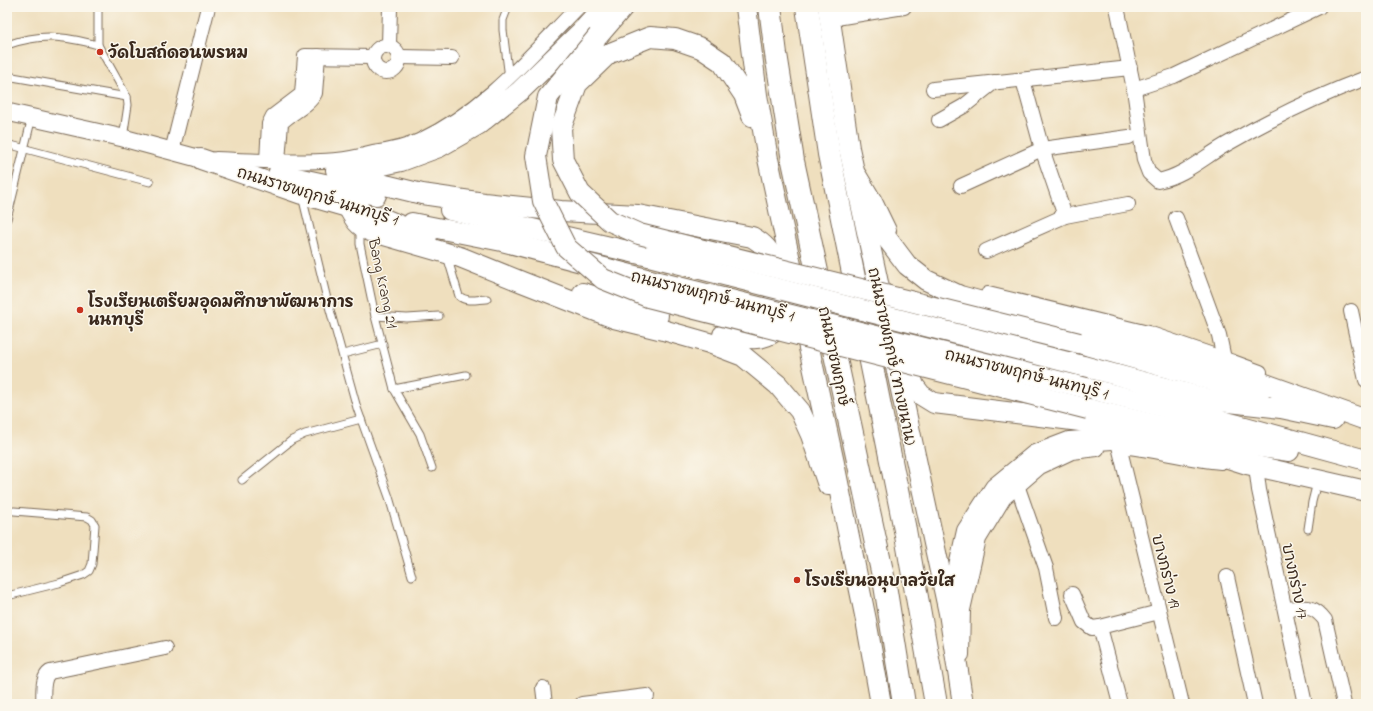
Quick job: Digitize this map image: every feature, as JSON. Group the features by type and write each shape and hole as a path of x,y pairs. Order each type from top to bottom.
{"main road":[{"path":"239,166 336,170 365,169 401,161 439,147 480,124 520,91 585,28 604,7"},
{"path":"623,7 548,97 536,156 543,201 566,247 604,279 648,297 1088,409 1233,443 1366,461"},
{"path":"746,7 756,88 768,159 834,464 866,620 881,704"},
{"name":"ถนนราชพฤกษ์","path":"770,7 793,161 885,585 904,704"},
{"path":"807,7 829,154 906,530 936,704"},
{"name":"ถนนราชพฤกษ์ (ทางขนาน)","path":"829,13 852,164 948,613 962,698"},
{"path":"768,159 744,95 722,62 701,48 674,39 650,37 608,54 577,84 561,128 563,160 580,193 610,221 638,234 1079,343 1212,380 1281,408"},
{"name":"ถนนราชพฤกษ์-นนทบุรี 1","path":"201,158 469,214 649,256 1211,400 1281,408 1366,426"},
{"name":"ถนนราชพฤกษ์-นนทบุรี 1","path":"201,158 302,194 377,216 502,241 646,279 1234,424 1366,461"},
{"path":"336,170 373,182 422,194 491,204 638,215 752,237 769,250 775,265 775,331 770,336 761,338 723,335"},
{"path":"861,204 907,265 926,280 960,296 1155,349 1243,376 1366,420"},
{"path":"348,207 356,222 370,232 460,257 614,318 709,343 743,356 778,384 800,411 811,435 827,483 846,525"},
{"path":"377,216 513,272 723,335 753,349 777,367 805,400 834,464"},
{"path":"960,296 930,306 917,330 909,370 914,386 921,395 934,403 1080,421 1141,437 1203,450 1251,465 1366,490"},
{"path":"948,613 967,531 995,488 1035,455 1069,442 1141,437"}],"street":[{"path":"172,151 208,7"},
{"path":"388,45 390,7"},
{"path":"201,158 273,161 338,160 392,150 418,142 459,119 480,104 509,79 578,7"},
{"path":"829,13 870,13 904,7"},
{"path":"1117,7 1134,89 1144,160 1149,173 1158,180 1169,179 1182,173 1227,144 1285,113 1366,78"},
{"path":"1134,89 1174,76 1319,7"},
{"path":"388,45 396,50 400,57 397,66 386,72 375,66 373,57 377,49 388,45"},
{"path":"273,161 269,124 276,113 302,94 312,56 373,57"},
{"path":"400,57 452,58"},
{"path":"933,89 1130,68"},
{"path":"1023,80 1042,150 1065,216"},
{"path":"939,120 964,106 995,82"},
{"name":"ถนนราชพฤกษ์-นนทบุรี 1","path":"7,112 123,138 201,158"},
{"path":"961,186 1042,150 1129,137"},
{"path":"852,164 874,199 887,226 910,255 931,272 960,286 994,296 1034,304 1148,333 1224,358 1269,376 1366,410"},
{"path":"986,251 1065,216 1128,204"},
{"path":"1176,218 1219,335 1224,358"},
{"path":"1351,311 1366,380"},
{"path":"962,698 963,610 979,539 1004,498 1017,485 1040,467 1072,452 1119,446 1141,448 1202,460 1251,465"},
{"name":"บางกร่าง 19","path":"1119,446 1182,704"},
{"name":"บางกร่าง 17","path":"1251,465 1259,490 1305,704"},
{"path":"1017,485 1046,568 1056,618"},
{"path":"1227,577 1255,704"},
{"path":"1072,594 1084,622 1092,628 1159,612"},
{"path":"1285,609 1306,607 1313,608 1325,620 1344,704"},
{"path":"1100,627 1120,704"},
{"path":"43,704 44,680 46,675 50,672 165,648"},
{"path":"543,688 545,704"},
{"path":"582,704 647,696"}],"lane":[{"path":"98,7 98,45 127,97 128,106 123,138"},
{"path":"508,7 503,20 503,30 509,79"},
{"path":"7,45 38,37 75,39 98,45"},
{"path":"7,76 127,97"},
{"path":"7,219 32,117"},
{"path":"7,144 150,182"},
{"path":"302,194 327,299 361,419 389,497 412,576"},
{"name":"Bang Krang 21","path":"360,226 360,244 375,316 394,389 420,434 432,468"},
{"path":"447,254 459,296 468,300 487,299"},
{"path":"375,316 407,318 439,316"},
{"path":"343,354 383,344"},
{"path":"394,389 466,375"},
{"path":"242,480 292,440 305,434 361,419"},
{"path":"1308,529 1312,502 1318,480"},
{"path":"7,596 59,583 83,575 89,571 92,564 95,525 92,520 87,517 14,511"}],"place":[{"name":"วัดโบสถ์ดอนพรหม","path":"100,52"},
{"name":"โรงเรียนเตรียมอุดมศึกษาพัฒนาการ นนทบุรี","path":"80,310"},
{"name":"โรงเรียนอนุบาลวัยใส","path":"797,580"}]}
